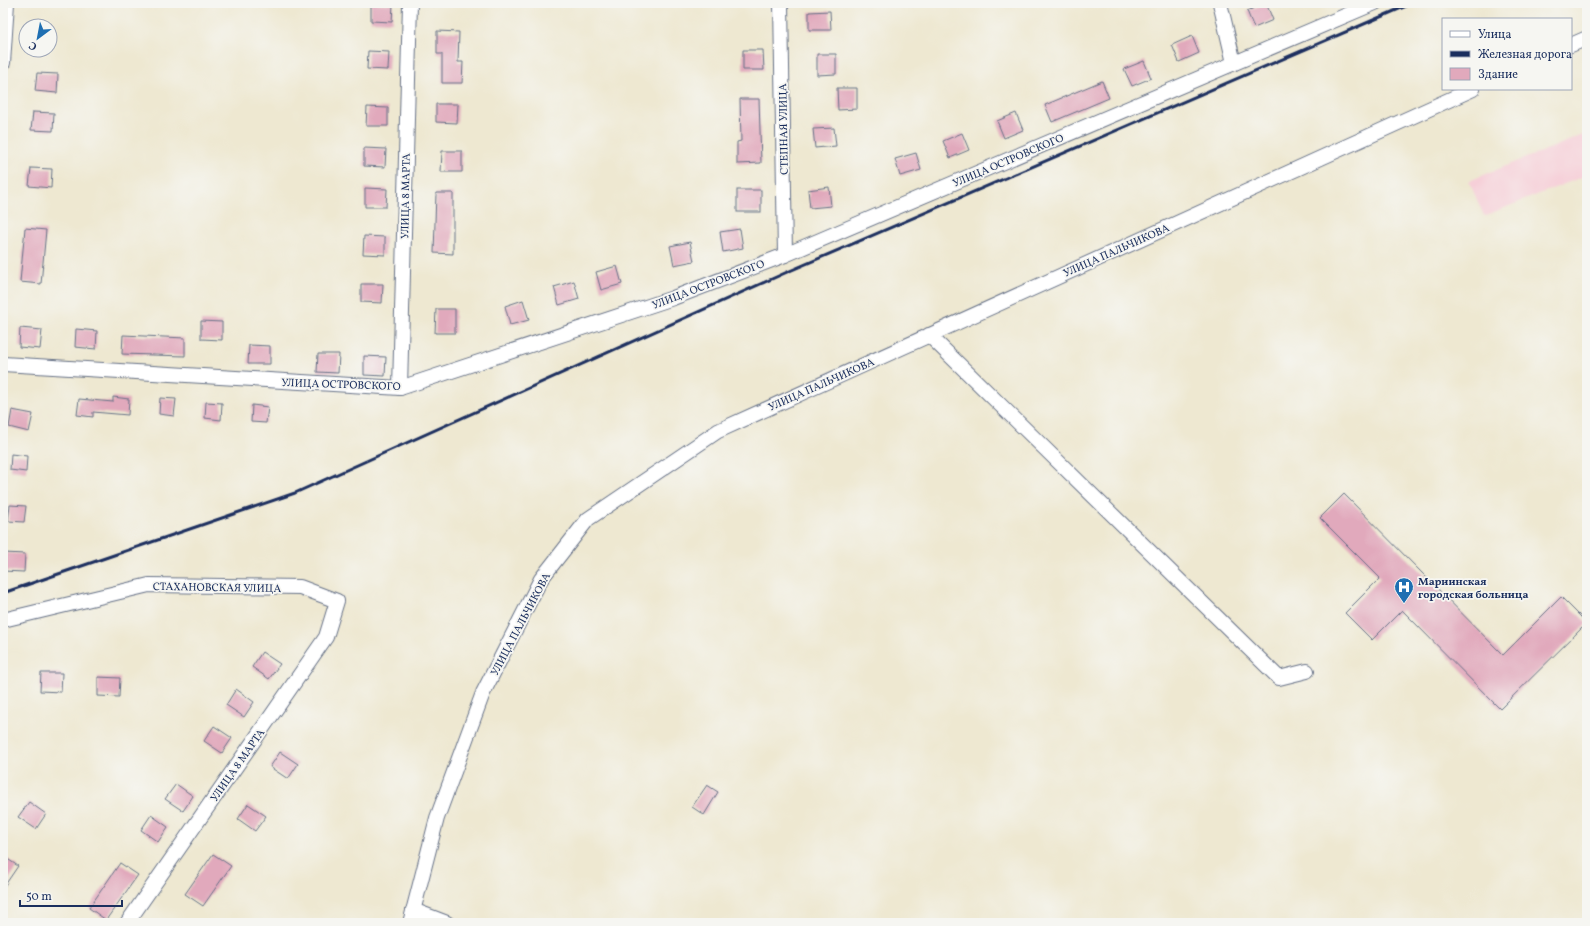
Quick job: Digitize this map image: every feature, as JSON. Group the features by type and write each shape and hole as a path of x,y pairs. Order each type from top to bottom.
{"street":[{"path":"3,63 7,3"},
{"name":"УЛИЦА 8 МАРТА","path":"400,388 410,3"},
{"name":"СТЕПНАЯ УЛИЦА","path":"781,3 785,255"},
{"path":"1220,3 1234,63"},
{"name":"УЛИЦА ОСТРОВСКОГО","path":"3,364 400,388 673,298 785,255 1375,3"},
{"path":"1572,45 1587,38"},
{"name":"УЛИЦА ПАЛЬЧИКОВА","path":"411,916 437,818 484,693 541,579 588,519 718,430 1471,90"},
{"path":"929,335 1279,678 1307,671"},
{"name":"СТАХАНОВСКАЯ УЛИЦА","path":"3,620 149,586 300,587 337,601"},
{"name":"УЛИЦА 8 МАРТА","path":"127,923 326,637 337,601"},
{"path":"411,916 447,923"}],"shaded area":[{"path":"1583,135 1587,146 1587,175 1484,216 1469,181"}],"building":[{"path":"371,3 393,4 392,22 371,21"},
{"path":"1266,3 1273,20 1254,28 1247,11"},
{"path":"830,11 831,30 809,30 809,12"},
{"path":"437,31 459,32 458,62 463,62 462,83 442,83 442,54 437,54"},
{"path":"1192,36 1199,53 1179,62 1172,45"},
{"path":"743,50 763,50 764,70 743,70"},
{"path":"368,51 389,52 388,70 367,69"},
{"path":"817,54 836,54 836,74 817,75"},
{"path":"1144,61 1151,78 1132,86 1124,69"},
{"path":"37,73 58,74 57,93 35,91"},
{"path":"1102,81 1109,98 1052,122 1045,105"},
{"path":"837,88 857,88 857,109 838,110"},
{"path":"740,99 759,99 761,163 737,164 737,142 741,141"},
{"path":"436,104 458,104 457,123 436,122"},
{"path":"367,107 388,108 388,126 366,126"},
{"path":"33,112 54,113 53,131 31,130"},
{"path":"1016,113 1023,130 1004,138 997,121"},
{"path":"834,128 836,146 815,148 813,129"},
{"path":"962,133 969,150 950,158 943,141"},
{"path":"364,148 386,149 385,167 364,166"},
{"path":"442,151 462,151 462,172 441,172"},
{"path":"916,153 921,170 900,176 895,159"},
{"path":"31,168 52,169 51,188 29,186"},
{"path":"829,187 831,206 810,208 808,190"},
{"path":"365,188 387,189 386,207 365,207"},
{"path":"737,190 761,190 761,212 737,212"},
{"path":"436,193 453,193 453,254 434,253"},
{"path":"25,228 46,230 41,284 20,282"},
{"path":"740,229 743,248 723,252 720,232"},
{"path":"364,236 385,237 385,255 363,254"},
{"path":"690,242 694,261 674,265 670,246"},
{"path":"617,266 622,284 601,290 596,272"},
{"path":"574,281 579,299 559,305 554,287"},
{"path":"361,284 383,284 382,303 361,302"},
{"path":"523,300 529,320 510,325 505,306"},
{"path":"436,309 455,309 455,333 435,333"},
{"path":"201,321 222,322 222,340 201,339"},
{"path":"20,328 42,330 40,349 19,347"},
{"path":"76,329 97,331 96,349 75,347"},
{"path":"123,335 185,338 185,356 122,354"},
{"path":"249,345 270,346 270,364 248,364"},
{"path":"318,354 339,354 338,373 317,372"},
{"path":"364,356 386,357 385,376 364,375"},
{"path":"113,397 129,399 128,415 93,412 93,417 77,415 79,399 113,402"},
{"path":"160,398 176,399 174,416 159,414"},
{"path":"206,402 222,403 221,420 205,418"},
{"path":"252,405 268,407 266,423 251,422"},
{"path":"12,410 33,414 29,432 9,427"},
{"path":"11,454 27,456 26,472 10,470"},
{"name":"Мариинская городская больница","path":"1344,494 1503,655 1561,597 1587,623 1500,709 1402,610 1372,640 1345,613 1380,578 1320,518"},
{"path":"10,505 26,506 24,522 8,521"},
{"path":"4,553 25,554 24,572 3,571"},
{"path":"262,652 280,664 269,679 252,667"},
{"path":"41,673 62,673 61,692 40,691"},
{"path":"98,677 120,678 119,697 98,696"},
{"path":"236,689 254,702 244,717 226,705"},
{"path":"214,726 232,738 222,753 204,741"},
{"path":"280,752 298,764 288,779 270,767"},
{"path":"176,784 193,796 183,811 165,799"},
{"path":"707,785 718,792 704,815 692,807"},
{"path":"29,802 46,814 36,829 18,817"},
{"path":"248,804 266,816 255,831 238,819"},
{"path":"151,815 168,827 158,842 141,830"},
{"path":"213,854 231,866 203,906 185,894"},
{"path":"3,856 18,866 3,888"},
{"path":"120,863 138,875 106,920 89,908"}],"railway":[{"path":"3,593 295,493 785,273 1413,3"}],"place":[{"name":"Мариинская городская больница","path":"1404,604"}]}
